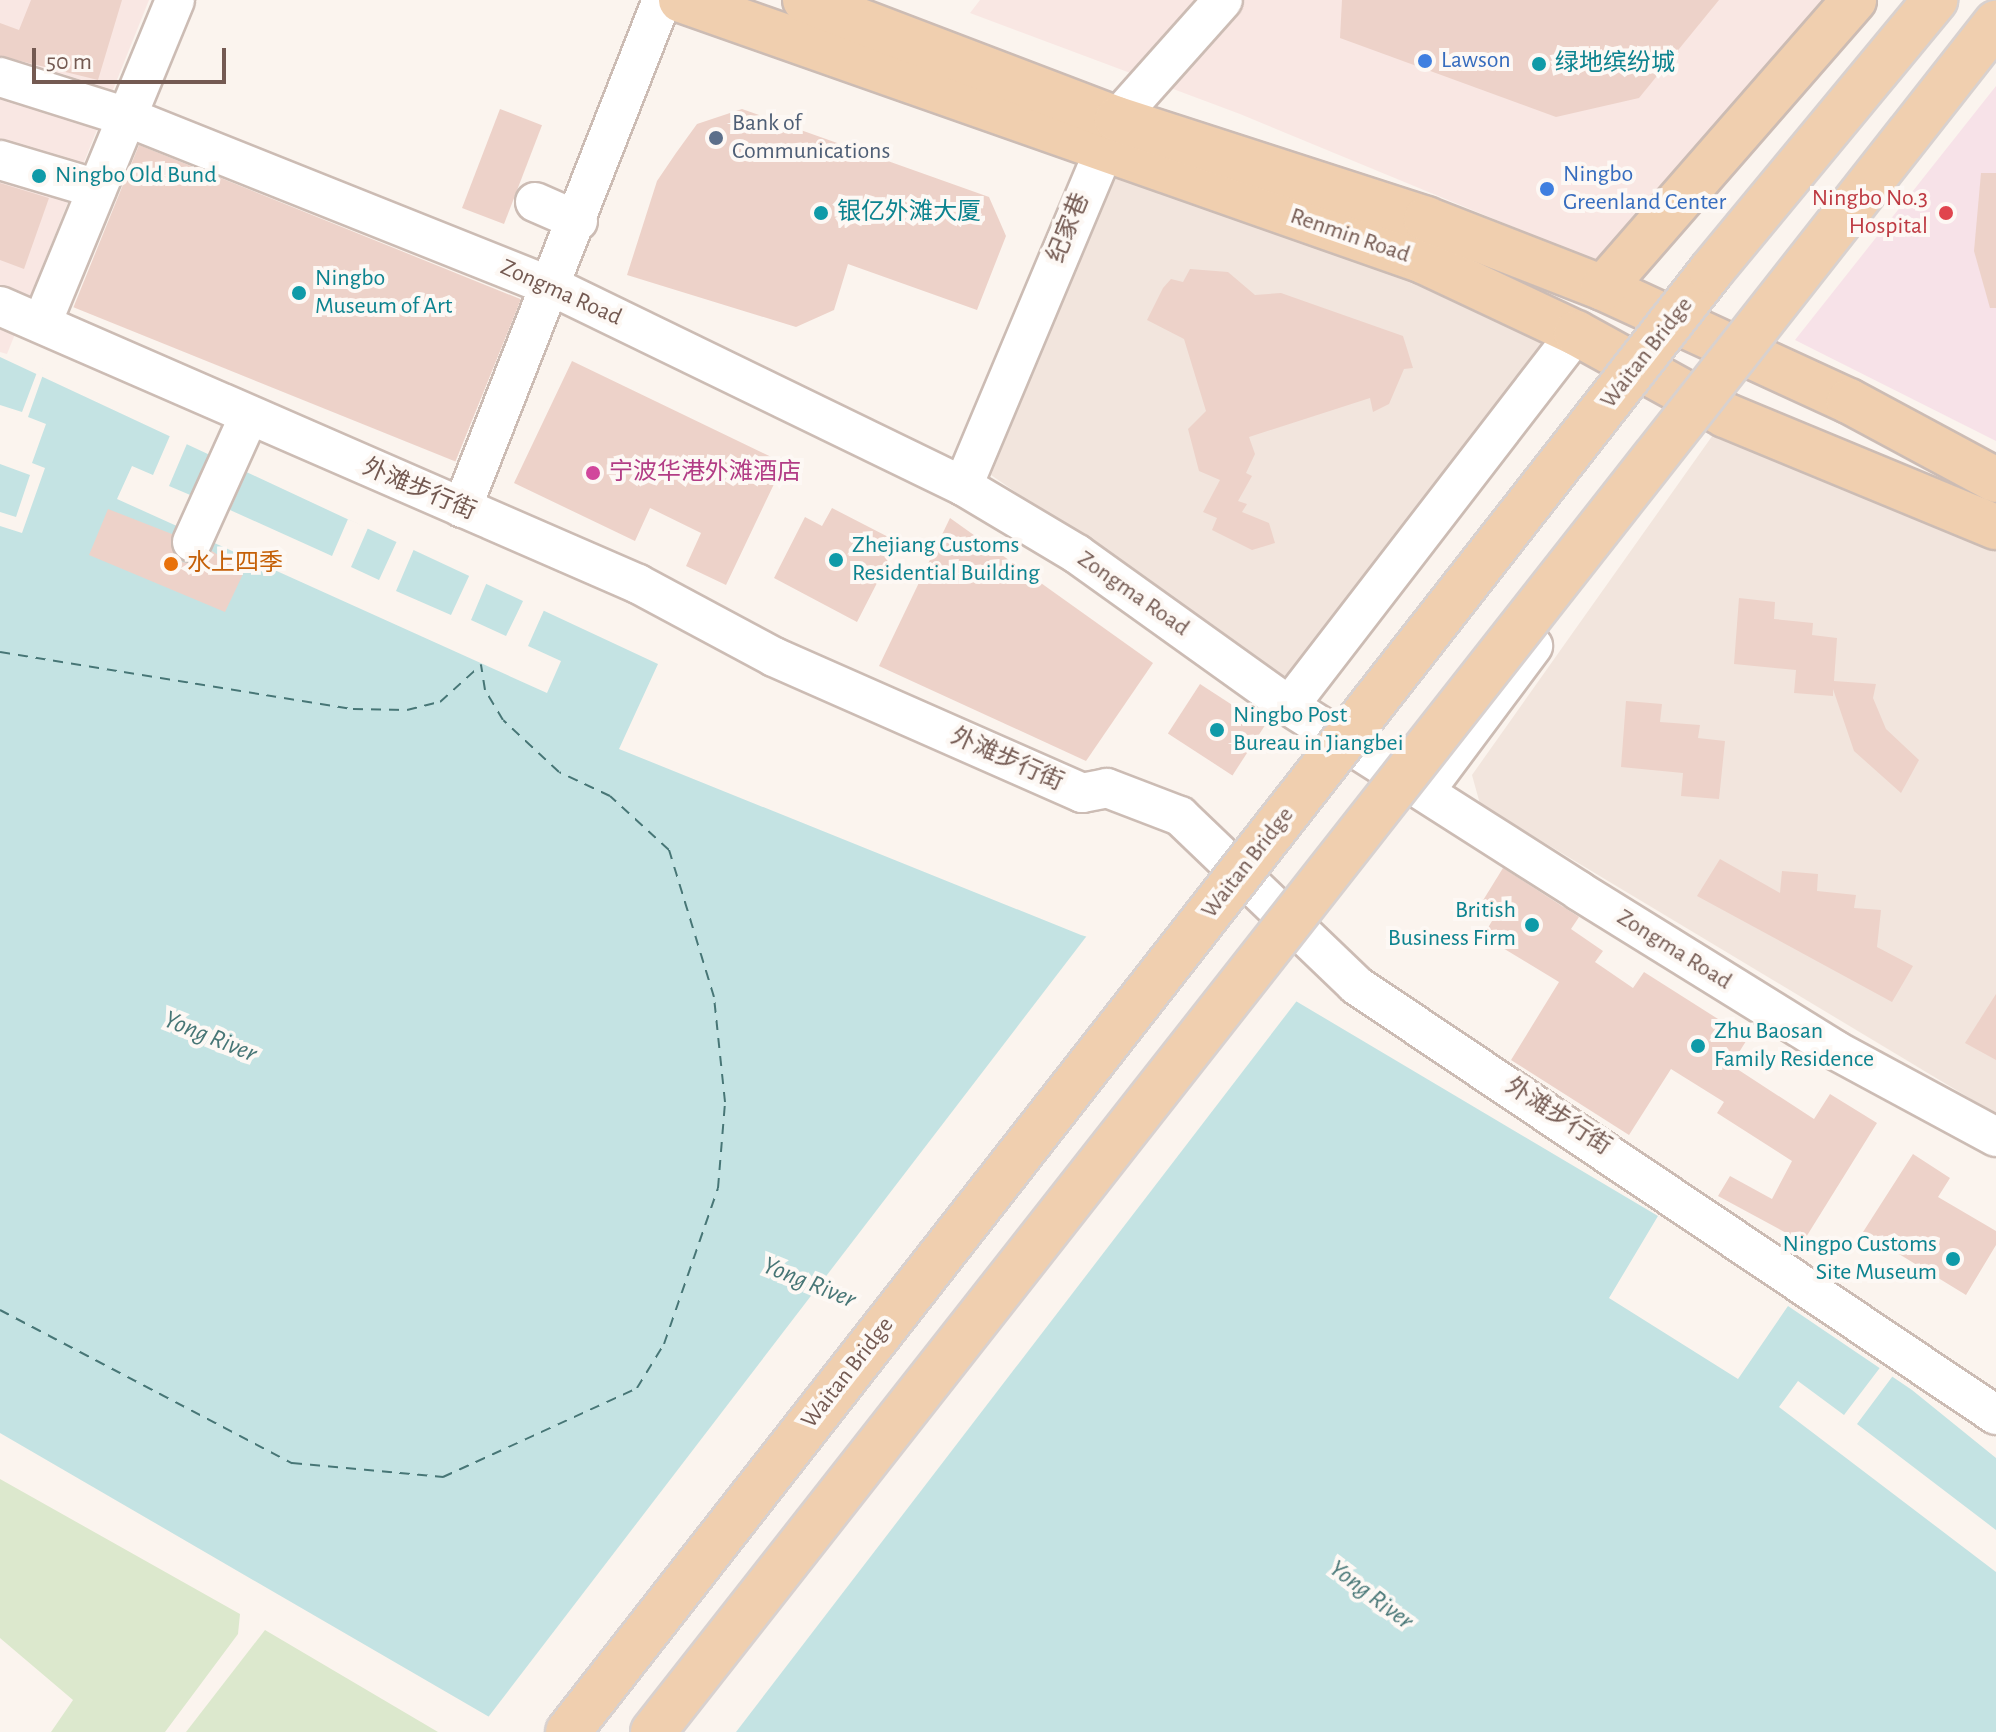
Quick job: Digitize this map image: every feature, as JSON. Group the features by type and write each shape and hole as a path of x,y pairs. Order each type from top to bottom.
{"main road":[{"name":"Renmin Road","path":"681,0 1109,134 1426,219 1603,288 1758,359 1996,480"},
{"name":"Renmin Road","path":"805,0 1109,134 1423,261 1576,333 1709,407 1996,527"},
{"path":"1603,288 1854,0"},
{"name":"Waitan Bridge","path":"568,1732 1701,284 1935,0"},
{"path":"653,1732 1996,23"},
{"path":"1758,359 1996,58"}],"street":[{"path":"42,323 175,0"},
{"path":"462,508 553,287 662,0"},
{"name":"纪家巷","path":"963,486 1109,134 1223,0"},
{"name":"Zongma Road","path":"0,77 127,117 553,287 963,486 1077,554 1289,706 1835,1050 1996,1137"},
{"path":"0,160 97,189"},
{"path":"535,202 578,221"},
{"name":"外滩步行街","path":"0,306 462,508 1082,793 1107,788 1180,816 1356,985 1996,1415"},
{"path":"1289,706 1576,333"},
{"path":"1425,791 1709,407"},
{"path":"192,542 249,416"}],"shaded area":[{"name":"Ningbo Old Bund","path":"0,0 149,0 7,354 0,352"},
{"name":"Ningbo Greenland Center","path":"980,0 1836,0 1605,265 1240,114 970,13"},
{"name":"Ningbo No.3 Hospital","path":"1996,86 1996,441 1795,340"},
{"path":"1116,171 1418,276 1548,342 1290,682 991,475"},
{"path":"1720,425 1996,540 1996,1114 1480,804 1472,775"}],"green space":[{"path":"0,1479 240,1614 238,1634 165,1732 51,1732 73,1700 0,1638"},
{"path":"265,1630 438,1732 186,1732"}],"water":[{"name":"Yong River","path":"0,357 658,664 619,749 1081,935 1289,997 1658,1216 1609,1298 1738,1379 1788,1306 1912,1390 1996,1458 1996,1732 515,1732 0,1433"}],"pier":[{"path":"39,367 45,369 28,417 46,424 32,463 45,468 22,533 0,526 0,512 16,517 30,475 0,464 0,405 22,412"},
{"path":"172,431 189,439 169,486 202,500 222,456 248,469 230,510 332,556 348,519 368,528 351,567 379,580 397,541 414,549 396,591 451,615 470,574 487,582 471,620 506,636 524,599 545,608 528,646 561,661 547,693 117,499 132,466 153,475"},
{"path":"1089,933 1299,998 736,1732 507,1732 486,1720"},
{"path":"1882,1365 1895,1373 1857,1424 1996,1530 1996,1572 1779,1407 1798,1381 1844,1415"}],"building":[{"path":"31,0 122,0 98,80 0,56 0,23 19,30"},
{"name":"绿地缤纷城","path":"1342,0 1719,0 1639,98 1556,117 1340,38"},
{"path":"500,109 542,125 504,224 462,208"},
{"name":"银亿外滩大厦","path":"742,109 989,197 1006,236 977,310 848,264 834,310 796,327 627,275 657,181 676,153 697,124"},
{"name":"Ningbo Museum of Art","path":"139,145 521,299 455,462 73,307"},
{"path":"1981,173 1996,173 1996,308 1990,308 1974,251"},
{"path":"0,183 49,198 24,269 0,260"},
{"path":"1190,269 1228,272 1255,295 1281,293 1403,336 1413,368 1404,369 1389,404 1373,412 1370,398 1249,437 1255,454 1246,473 1252,476 1238,501 1247,504 1242,512 1269,523 1275,543 1252,550 1212,530 1217,518 1203,512 1220,480 1199,471 1188,429 1206,411 1184,339 1147,320 1163,288 1171,279 1183,282"},
{"name":"宁波华港外滩酒店","path":"572,361 784,463 726,585 686,566 701,533 650,508 635,541 514,483"},
{"name":"Zhejiang Customs Residential Building","path":"832,508 898,542 857,622 774,578 805,517 822,526"},
{"name":"水上四季","path":"108,509 172,534 182,562 195,564 212,551 244,572 225,612 89,555"},
{"path":"950,518 1153,663 1086,761 879,666"},
{"path":"1739,598 1775,602 1774,619 1813,623 1812,635 1837,638 1834,681 1876,684 1873,698 1886,729 1919,760 1901,793 1854,751 1833,689 1833,696 1794,693 1796,670 1734,664"},
{"name":"Ningbo Post Bureau in Jiangbei","path":"1200,684 1265,726 1232,775 1168,733"},
{"path":"1626,701 1662,704 1660,722 1700,725 1698,738 1725,741 1719,799 1681,796 1683,773 1621,767"},
{"path":"1720,859 1780,893 1782,871 1818,874 1817,891 1856,895 1854,908 1881,910 1877,947 1913,966 1892,1002 1697,896"},
{"path":"1503,868 1579,917 1571,929 1603,951 1595,962 1633,988 1644,972 1748,1038 1731,1065 1814,1119 1830,1094 1877,1123 1803,1242 1718,1196 1730,1176 1772,1199 1792,1161 1717,1113 1724,1102 1671,1069 1629,1135 1511,1060 1559,982 1483,936 1498,911 1482,902"},
{"path":"1996,994 1996,1060 1965,1043"},
{"path":"1913,1154 1950,1178 1938,1197 1996,1231 1996,1245 1966,1295 1863,1232"}],"ferry route":[{"path":"0,652 353,709 407,710 440,702 481,665"},
{"path":"0,1310 292,1463 443,1477 637,1388 664,1344 718,1188 725,1102 714,997 669,850 610,796 559,772 503,720 485,690 481,664"}],"place":[{"name":"Lawson","path":"1425,61"},
{"name":"绿地缤纷城","path":"1539,64"},
{"name":"Bank of Communications","path":"716,138"},
{"name":"Ningbo Old Bund","path":"39,176"},
{"name":"Ningbo Greenland Center","path":"1547,189"},
{"name":"银亿外滩大厦","path":"821,213"},
{"name":"Ningbo No.3 Hospital","path":"1946,213"},
{"name":"Ningbo Museum of Art","path":"299,293"},
{"name":"宁波华港外滩酒店","path":"593,473"},
{"name":"Zhejiang Customs Residential Building","path":"836,560"},
{"name":"水上四季","path":"171,564"},
{"name":"Ningbo Post Bureau in Jiangbei","path":"1217,730"},
{"name":"British Business Firm","path":"1532,925"},
{"name":"Zhu Baosan Family Residence","path":"1698,1046"},
{"name":"Ningpo Customs Site Museum","path":"1953,1259"}]}
